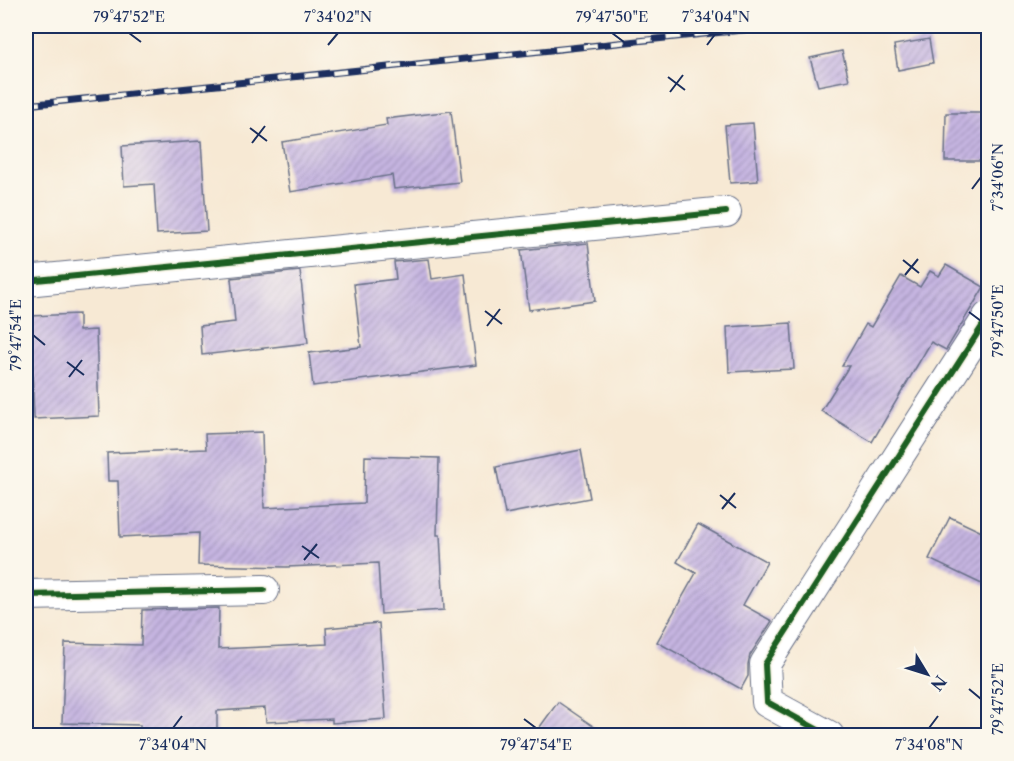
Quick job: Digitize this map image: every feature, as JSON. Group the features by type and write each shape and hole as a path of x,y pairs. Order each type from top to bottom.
{"street":[{"path":"26,281 726,212"},
{"path":"829,735 767,702 765,664 988,317"},
{"path":"26,595 264,590"}],"building":[{"path":"929,39 933,63 898,70 894,45"},
{"path":"842,51 849,80 818,86 810,58"},
{"path":"451,111 460,182 394,189 392,175 290,192 282,142 387,125 386,119"},
{"path":"946,113 988,113 988,161 945,161"},
{"path":"753,123 758,181 730,183 725,125"},
{"path":"201,141 207,231 157,234 154,184 124,186 122,146"},
{"path":"588,243 595,301 529,310 521,250"},
{"path":"429,259 432,279 465,274 476,365 313,386 309,353 361,347 354,284 396,279 394,262"},
{"path":"946,265 984,287 946,350 931,342 872,442 821,411 849,366 842,366 866,324 871,327 901,276 920,287 930,271 939,276"},
{"path":"300,271 308,343 202,355 200,326 235,322 231,278"},
{"path":"79,314 79,331 96,330 99,416 34,419 30,316"},
{"path":"791,323 794,369 729,372 727,327"},
{"path":"262,432 264,508 364,503 365,456 439,458 437,535 440,535 444,610 381,614 378,563 286,567 198,565 199,533 120,537 118,481 108,481 107,453 206,449 205,434"},
{"path":"581,450 590,498 505,514 496,467"},
{"path":"950,517 988,535 988,587 929,559"},
{"path":"698,524 767,562 743,605 772,621 750,655 748,676 741,689 657,642 696,573 677,562"},
{"path":"219,608 218,649 327,644 326,628 379,623 386,719 332,723 332,719 266,722 265,708 217,711 217,734 140,733 140,725 62,723 65,643 141,645 142,610"},
{"path":"558,702 606,735 534,735"}],"railway":[{"path":"26,105 780,26"}],"cycle path":[{"path":"26,281 726,212"},
{"path":"829,736 767,702 765,664 988,317"},
{"path":"26,595 264,590"}]}
